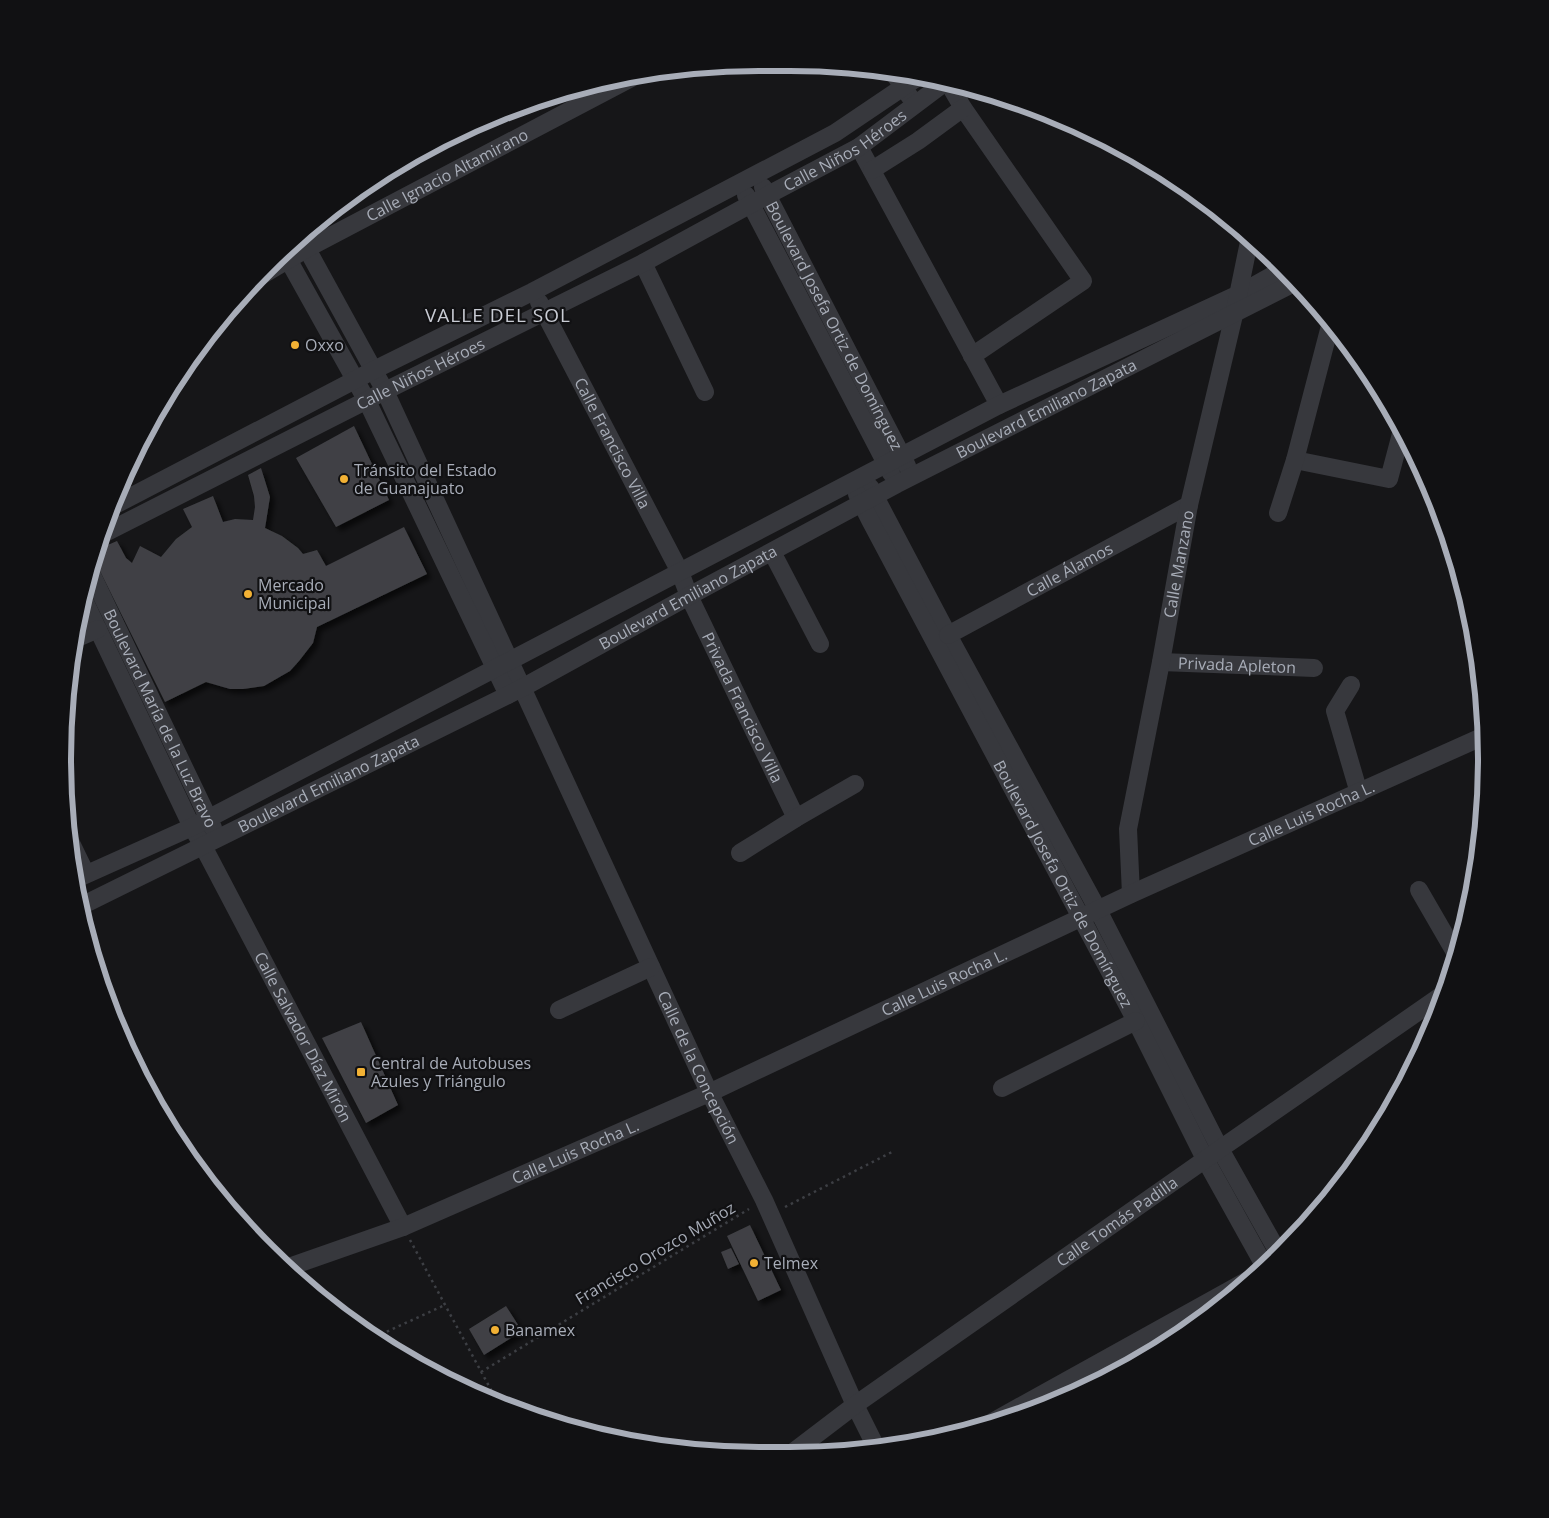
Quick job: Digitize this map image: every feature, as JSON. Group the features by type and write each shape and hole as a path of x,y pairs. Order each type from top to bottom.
{"street":[{"path":"899,80 915,103"},
{"name":"Calle Niños Héroes","path":"122,501 356,379 532,292 835,134 911,82"},
{"name":"Calle Ignacio Altamirano","path":"304,244 614,87"},
{"name":"Calle Niños Héroes","path":"111,530 367,400 644,263 859,147 938,87"},
{"path":"953,91 1083,281 972,356"},
{"path":"872,170 918,141 963,108"},
{"path":"859,147 998,405"},
{"name":"Boulevard Josefa Ortiz de Domínguez","path":"757,174 894,460"},
{"name":"Boulevard Josefa Ortiz de Domínguez","path":"740,183 905,481"},
{"path":"304,244 385,391 502,665"},
{"name":"Calle Manzano","path":"1131,894 1128,829 1161,662 1189,505 1234,315 1248,247"},
{"path":"288,259 356,379 502,665"},
{"path":"644,263 705,392"},
{"name":"Boulevard Emiliano Zapata","path":"81,877 192,827 998,405 1238,294 1276,273"},
{"name":"Boulevard Emiliano Zapata","path":"87,903 515,692 868,500 1288,286"},
{"name":"Calle Francisco Villa","path":"532,292 545,311 680,572 690,596"},
{"path":"1278,513 1295,460 1329,331"},
{"path":"1295,460 1389,478 1399,440"},
{"path":"857,479 868,500"},
{"name":"Boulevard Josefa Ortiz de Domínguez","path":"868,500 948,634 1098,910 1220,1149 1275,1246"},
{"name":"Boulevard Josefa Ortiz de Domínguez","path":"868,500 870,520 1136,1021 1205,1159 1261,1259"},
{"name":"Calle Álamos","path":"948,634 1189,505"},
{"path":"772,552 820,644"},
{"name":"Boulevard María de la Luz Bravo","path":"95,583 209,818 210,842"},
{"name":"Privada Francisco Villa","path":"690,596 796,818"},
{"name":"Boulevard María de la Luz Bravo","path":"88,609 192,827 210,842"},
{"path":"82,636 98,629"},
{"name":"Privada Apleton","path":"1161,662 1314,668"},
{"name":"Calle de la Concepción","path":"502,665 651,967 709,1093 767,1207 855,1405 873,1442"},
{"path":"1351,685 1335,711 1359,793"},
{"name":"Calle Luis Rocha L.","path":"294,1265 404,1226 709,1093 1131,894 1477,739"},
{"path":"740,853 855,784"},
{"name":"Calle Salvador Díaz Mirón","path":"210,842 404,1226"},
{"path":"1419,890 1451,946"},
{"path":"559,1010 651,967"},
{"name":"Calle Tomás Padilla","path":"800,1447 855,1405 1433,1001"},
{"path":"1002,1088 1136,1021"},
{"path":"1020,1407 1221,1295"}],"path":[{"name":"Francisco Orozco Muñoz","path":"482,1372 767,1207 892,1152"},
{"path":"404,1226 493,1393"},
{"path":"382,1334 445,1305"}],"building":[{"name":"Tránsito del Estado de Guanajuato","path":"354,426 389,500 336,527 296,458"},
{"name":"Mercado Municipal","path":"261,468 270,497 265,528 282,536 303,554 317,550 326,566 404,527 427,574 317,627 313,643 299,661 290,671 264,686 230,689 206,682 165,702 99,569 106,546 117,541 126,558 132,563 140,546 161,557 176,539 192,527 183,509 213,496 223,522 235,519 253,520 254,496 248,475"},
{"name":"Central de Autobuses Azules y Triángulo","path":"361,1022 398,1105 366,1123 322,1038"},
{"name":"Telmex","path":"750,1225 781,1290 758,1301 727,1236"},
{"path":"731,1248 739,1264 728,1269 721,1252"},
{"name":"Banamex","path":"506,1306 522,1331 484,1355 469,1329"}],"place":[{"name":"Oxxo","path":"295,345"},
{"name":"Tránsito del Estado de Guanajuato","path":"344,479"},
{"name":"Mercado Municipal","path":"248,594"},
{"name":"Central de Autobuses Azules y Triángulo","path":"361,1072"},
{"name":"Telmex","path":"754,1263"},
{"name":"Banamex","path":"495,1330"}],"district":[{"name":"VALLE DEL SOL","path":"498,315"}]}
